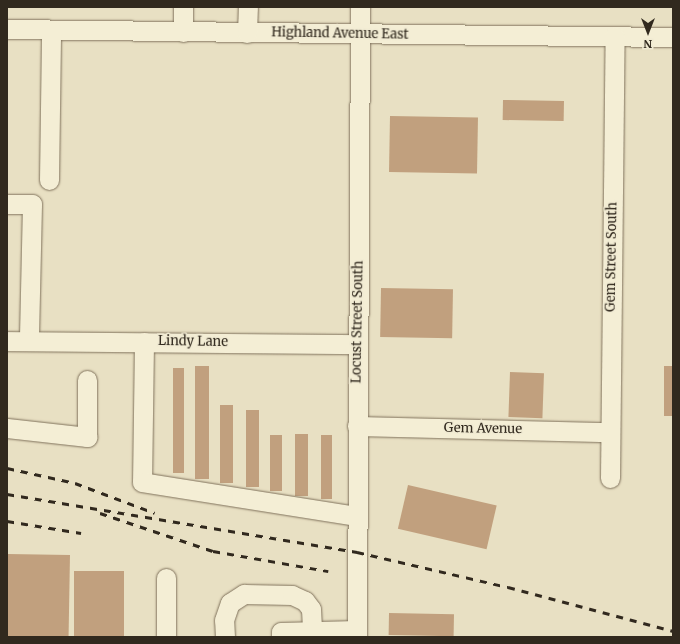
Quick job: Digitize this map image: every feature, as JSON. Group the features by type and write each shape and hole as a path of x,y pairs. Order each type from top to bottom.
{"street":[{"path":"183,7 184,32"},
{"path":"247,33 248,7"},
{"name":"Locust Street South","path":"357,634 360,7"},
{"name":"Highland Avenue East","path":"7,29 361,35 673,37"},
{"path":"49,180 51,30"},
{"name":"Gem Street South","path":"610,478 615,36"},
{"path":"7,204 32,204 29,341"},
{"name":"Lindy Lane","path":"7,341 358,344"},
{"path":"144,342 142,482 357,516"},
{"path":"7,428 88,437 87,380"},
{"name":"Gem Avenue","path":"357,426 610,432"},
{"path":"166,578 166,637"},
{"path":"225,637 224,620 230,604 244,594 292,595 305,601 311,609 312,631"},
{"path":"281,637 281,632 312,631 357,634"}],"building":[{"path":"503,100 564,101 564,121 503,120"},
{"path":"390,116 478,118 477,174 389,172"},
{"path":"381,288 453,289 452,338 380,337"},
{"path":"195,366 209,366 209,479 195,479"},
{"path":"664,366 673,366 673,416 664,416"},
{"path":"173,368 184,368 184,473 173,473"},
{"path":"510,372 544,373 542,418 508,417"},
{"path":"220,405 233,405 233,483 220,483"},
{"path":"246,410 259,410 259,487 246,487"},
{"path":"295,434 308,434 308,496 295,496"},
{"path":"270,435 282,435 282,491 270,491"},
{"path":"321,435 332,435 332,499 321,499"},
{"path":"408,485 497,505 487,549 398,529"},
{"path":"8,554 70,555 69,637 7,637"},
{"path":"74,571 124,571 124,637 74,637"},
{"path":"389,613 454,614 454,636 389,635"}],"railway":[{"path":"7,468 75,483 155,513"},
{"path":"7,494 357,552 508,587 673,631"},
{"path":"100,513 213,551 328,571"},
{"path":"7,521 81,533"}]}
